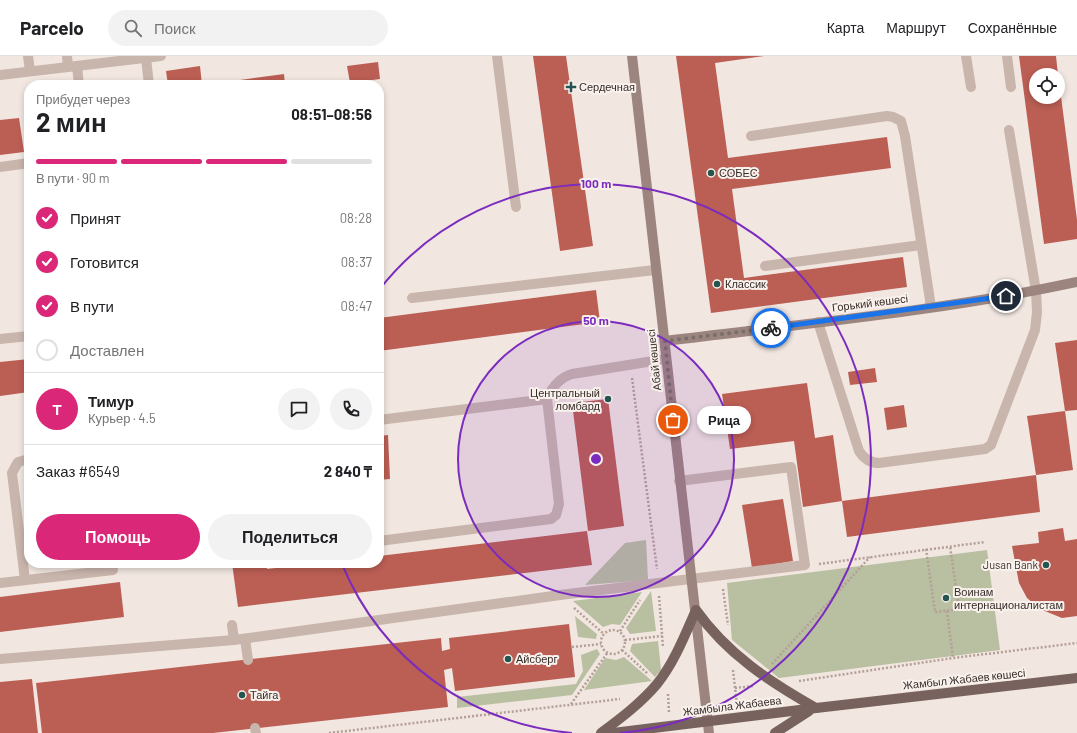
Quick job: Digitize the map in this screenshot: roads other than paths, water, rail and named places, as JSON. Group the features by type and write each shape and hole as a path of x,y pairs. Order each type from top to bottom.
{"main road":[{"path":"601,733 644,697 666,670 677,652 696,610"},
{"path":"696,610 710,630 731,650 775,684 816,708"},
{"name":"Жамбыл Жабаев көшесі","path":"854,703 1077,678"},
{"name":"Жамбыла Жабаева","path":"613,733 854,703"},
{"path":"775,733 795,718 816,708"}],"street":[{"path":"28,56 30,71"},
{"path":"67,56 77,80"},
{"path":"0,75 122,58 146,58 161,56"},
{"path":"497,56 516,207"},
{"name":"Абай көшесі","path":"632,56 655,270 665,341 679,481 696,610 709,733"},
{"path":"966,56 970,87"},
{"path":"1007,56 1012,87"},
{"path":"146,58 148,80"},
{"path":"751,136 887,116 901,121 905,136 931,307"},
{"path":"818,322 859,452 870,462 879,463 985,449 991,445 995,438 1034,330 1037,312 1036,291 1009,130"},
{"path":"0,166 24,164"},
{"path":"765,266 921,245"},
{"path":"412,298 655,270"},
{"name":"Горький көшесі","path":"665,341 931,307 1036,291 1077,282"},
{"path":"0,339 24,337"},
{"path":"384,540 551,519 556,515 559,504 546,399 552,389 564,376 666,359"},
{"path":"384,419 546,399"},
{"path":"24,460 18,462 12,472 25,580"},
{"path":"0,659 245,639 560,595 805,566 791,467 679,481"},
{"path":"0,583 113,570"},
{"path":"232,625 234,640"},
{"path":"245,639 248,660"}],"place":[{"name":"Сердечная","path":"571,87"},
{"name":"СОБЕС","path":"711,173"},
{"name":"Классик","path":"717,284"},
{"name":"Центральный ломбард","path":"608,399"},
{"name":"Рица","path":"673,420"},
{"name":"Jusan Bank","path":"1046,565"},
{"name":"Воинам интернационалистам","path":"946,598"},
{"name":"Айсберг","path":"508,659"},
{"name":"Тайга","path":"242,695"}]}
